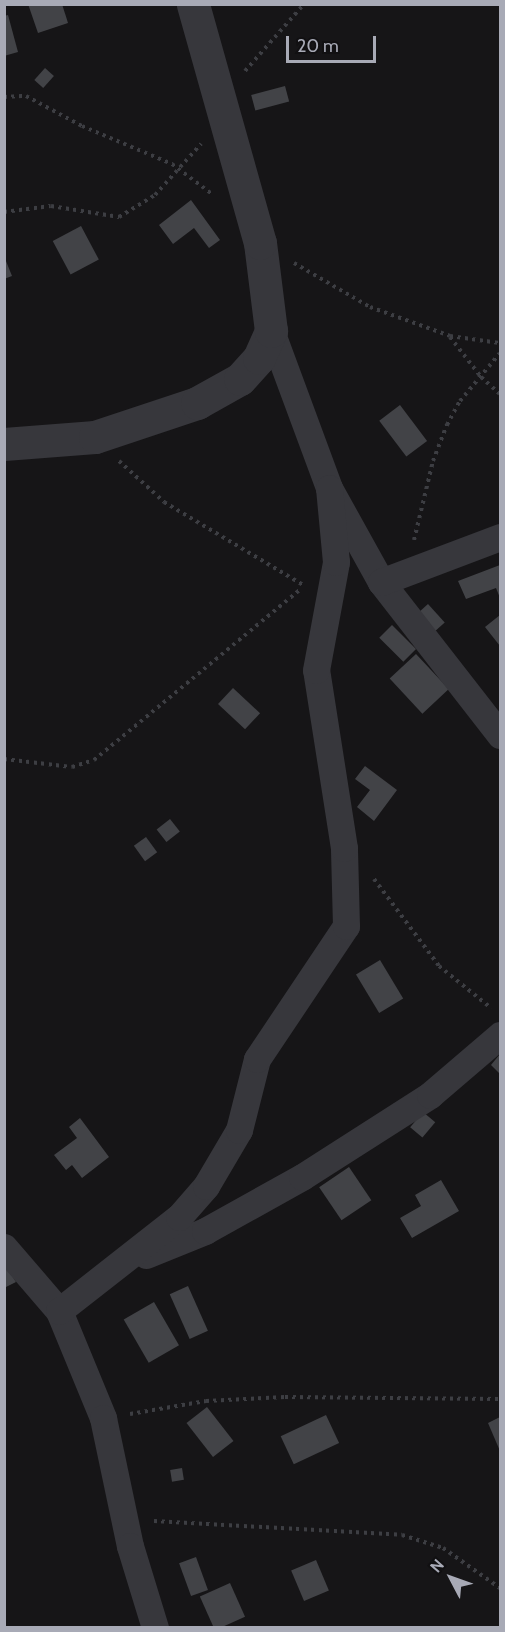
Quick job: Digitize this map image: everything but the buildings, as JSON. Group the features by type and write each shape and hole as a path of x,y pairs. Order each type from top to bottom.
{"street":[{"path":"193,4 257,234 271,331 329,488 381,582 501,735"},
{"path":"4,444 95,437 197,403 240,379 259,358 271,331"},
{"path":"59,1311 120,1266 179,1217 226,1158 239,1130 257,1059 346,926 344,848 316,670 332,601 336,562 329,488"},
{"path":"381,582 501,537"},
{"path":"120,1266 205,1231 303,1177 430,1095 501,1035"},
{"path":"4,1247 59,1311 103,1418 124,1519 154,1628"}],"path":[{"path":"4,212 51,206 119,217 155,195 180,170 221,108 304,4"},
{"path":"4,97 26,96 180,170 257,234 370,307 450,336 501,343"},
{"path":"450,336 481,377 501,394"},
{"path":"407,573 433,461 460,401 501,353"},
{"path":"95,437 164,502 332,601"},
{"path":"4,759 72,767 94,760 304,586"},
{"path":"344,848 383,889 439,966 459,986 501,1014"},
{"path":"103,1418 206,1401 285,1397 501,1399"},
{"path":"124,1519 248,1530 402,1535 443,1548 501,1588"}]}
